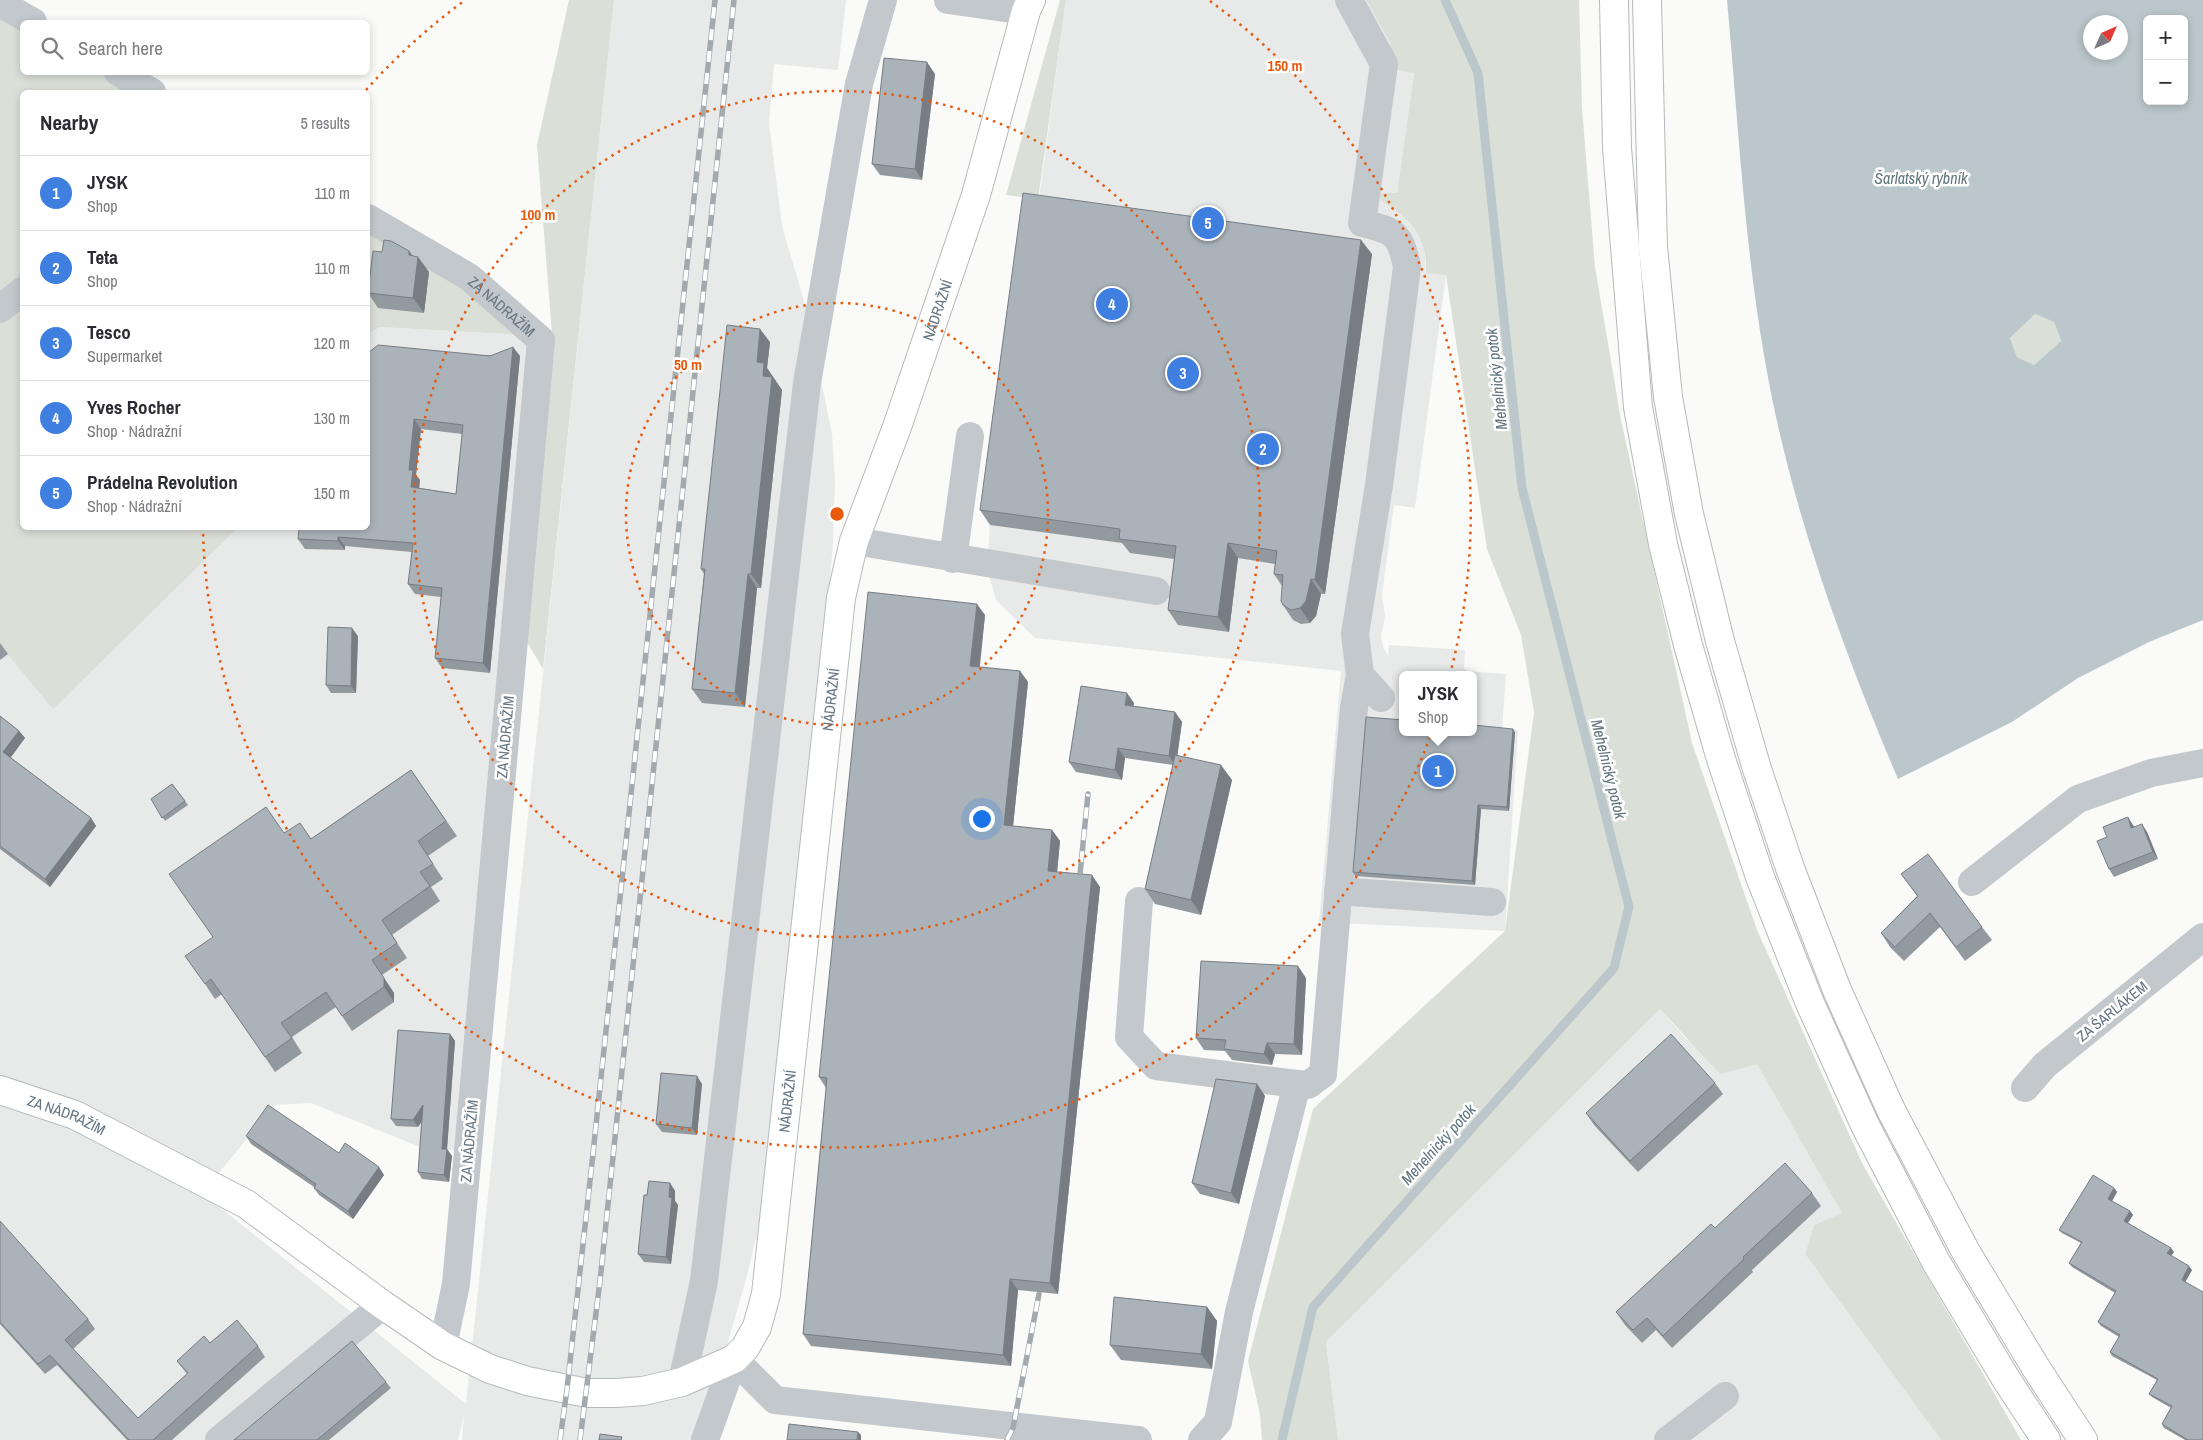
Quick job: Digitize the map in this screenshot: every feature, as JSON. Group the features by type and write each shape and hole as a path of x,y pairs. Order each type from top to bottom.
{"main road":[{"path":"1614,0 1617,148 1638,407 1663,544 1688,645 1721,760 1760,877 1809,1001 1865,1126 1936,1262 2006,1379 2046,1440"},
{"path":"1647,0 1653,247 1668,397 1689,514 1720,641 1756,769 1790,868 1837,990 1892,1110 1966,1252 2036,1368 2083,1440"},
{"path":"1647,34 1655,0"},
{"name":"NÁDRAŽNÍ","path":"682,1382 734,1359 745,1348 757,1327 766,1294 841,598 854,542 976,195 1029,6"},
{"name":"ZA NÁDRAŽÍM","path":"0,1090 75,1115 246,1204 383,1305 443,1346 465,1358 508,1376 587,1393 643,1391 682,1382"}],"street":[{"path":"682,1382 704,1281 807,383 859,84 883,0"},
{"path":"948,0 1029,6"},
{"path":"1139,901 1129,1037 1156,1066 1308,1085 1323,1074 1354,708 1360,675 1355,634 1378,485 1407,267 1403,244 1389,229 1362,223 1384,64 1349,0"},
{"path":"0,4 29,20"},
{"path":"123,75 149,90"},
{"name":"ZA NÁDRAŽÍM","path":"370,219 469,277 541,340 456,1284 443,1346"},
{"path":"0,309 20,293"},
{"path":"953,559 970,436"},
{"path":"854,542 1156,591"},
{"path":"1360,675 1381,698"},
{"path":"1972,882 2078,799 2151,774 2203,763"},
{"path":"1338,891 1492,902"},
{"name":"ZA ŠARLÁKEM","path":"2025,1088 2044,1065 2203,937"},
{"path":"1202,1440 1218,1422 1240,1312 1297,1084"},
{"path":"219,1440 383,1305"},
{"path":"705,1440 734,1359 775,1400 1138,1440"},
{"path":"1668,1440 1725,1396"}],"shaded area":[{"path":"569,0 614,0 543,669 526,640 553,346 537,145"},
{"path":"614,0 846,0 838,70 774,64 769,123 782,226 807,311 832,434 835,482 833,543 825,640 769,1165 758,1230 745,1283 719,1373 693,1440 462,1440 464,1415 458,1440 0,1440 0,645 221,542 235,530 370,530 370,333 380,327 523,335 532,362 459,1151 418,1146 311,1103 275,1105 202,1193 466,1404"},
{"path":"1060,0 1066,0 1038,199 1006,195"},
{"path":"1066,0 1366,0 1390,43 1393,55 1414,72 1397,193 1377,192 1412,223 1424,242 1426,272 1446,275 1415,508 1394,505 1382,595 1385,616 1381,637 1383,647 1388,656 1389,645 1465,650 1464,668 1467,671 1399,671 1399,736 1477,736 1477,672 1506,674 1502,729 1518,730 1505,931 1319,922 1341,671 1035,638 996,600 987,568 990,525 1039,199"},
{"path":"1366,0 1579,0 1582,108 1595,267 1621,420 1692,743 1757,930 1863,1165 2021,1440 1941,1440 1805,1254 1814,1225 1842,1213 1757,1064 1720,1074 1660,1009 1326,1342 1338,1440 1262,1440 1260,1414 1248,1361 1313,1109 1505,931 1534,712 1521,635 1487,549 1446,275 1426,273 1425,254 1420,237 1410,223 1381,200 1376,192 1397,193 1414,73 1393,69 1390,43"},
{"path":"0,10 20,21 20,75 121,75 148,90 20,90 20,530 235,530 53,709 0,645"},
{"path":"370,218 523,335 380,327 370,333"},
{"path":"2035,314 2054,322 2061,341 2034,365 2017,357 2010,338"},
{"path":"1660,1009 1686,1039 1757,1064 1843,1213 1814,1225 1805,1254 1941,1440 1338,1440 1326,1342"}],"water":[{"name":"Šarlatský rybník","path":"1727,0 2203,0 2203,620 2149,642 2078,678 2012,722 1898,779 1837,626 1788,468 1765,361 1742,181","holes":["2035,314 2054,322 2061,341 2034,365 2017,357 2010,338"]}],"building":[{"path":"884,58 927,62 915,169 872,164"},
{"path":"1023,193 1361,240 1315,580 1311,579 1306,601 1300,608 1291,610 1283,605 1281,601 1283,575 1274,574 1277,551 1228,543 1218,617 1168,610 1176,546 1119,539 1120,529 980,510"},
{"path":"384,240 391,241 409,251 409,255 418,257 413,298 370,293 373,251 382,252"},
{"path":"727,325 760,329 757,362 764,363 763,376 772,377 751,574 748,574 735,693 692,689 705,569 701,569"},
{"path":"378,345 490,356 513,347 483,663 435,658 442,588 408,584 413,543 338,537 338,541 298,539 299,530 370,530 370,351","holes":["414,419 463,425 456,494 411,487 413,470 409,470"]},
{"path":"868,592 977,604 970,666 1020,671 1004,825 1052,830 1048,871 1092,875 1050,1283 1010,1279 1003,1355 803,1334 827,1078 819,1077"},
{"path":"328,627 352,628 351,686 326,685"},
{"path":"1081,686 1127,693 1125,705 1175,712 1169,756 1118,748 1115,770 1069,762"},
{"path":"0,716 19,731 3,752 91,818 45,879 0,846"},
{"path":"1366,717 1399,720 1399,736 1477,736 1477,725 1513,729 1507,807 1478,805 1472,881 1353,872"},
{"path":"1175,755 1221,765 1191,900 1145,889"},
{"path":"411,770 446,821 418,841 433,864 420,872 430,886 382,920 397,943 372,960 384,978 384,987 342,1016 326,992 281,1023 292,1038 265,1057 211,979 205,984 185,956 213,937 169,874 266,807 284,833 300,823 311,839"},
{"path":"172,784 185,801 162,818 151,799"},
{"path":"2128,817 2131,828 2142,824 2153,852 2109,869 2097,841 2107,837 2103,827"},
{"path":"1928,854 1982,927 1956,947 1930,913 1895,947 1881,933 1918,896 1901,874"},
{"path":"1201,961 1298,966 1294,1044 1267,1043 1264,1054 1224,1049 1226,1040 1196,1038"},
{"path":"398,1030 450,1034 442,1149 447,1149 444,1175 418,1172 423,1105 413,1120 391,1119"},
{"path":"1671,1034 1715,1083 1630,1161 1586,1113"},
{"path":"661,1073 697,1076 692,1128 656,1124"},
{"path":"1216,1079 1257,1084 1231,1193 1192,1183"},
{"path":"268,1105 339,1153 345,1143 379,1167 348,1211 314,1188 316,1184 246,1136"},
{"path":"1785,1163 1812,1193 1743,1257 1744,1259 1663,1336 1647,1318 1633,1330 1616,1312 1711,1224 1715,1228"},
{"path":"2093,1175 2114,1188 2108,1199 2130,1211 2124,1221 2171,1248 2167,1253 2189,1266 2182,1280 2203,1292 2203,1440 2188,1440 2162,1424 2172,1406 2149,1394 2158,1379 2110,1352 2120,1335 2098,1322 2116,1291 2069,1263 2082,1242 2059,1230"},
{"path":"649,1181 670,1183 669,1197 672,1198 666,1257 638,1254 644,1195 647,1195"},
{"path":"0,1221 88,1319 65,1340 138,1418 188,1373 177,1361 204,1336 210,1343 237,1320 258,1346 153,1440 129,1440 50,1355 38,1364 0,1322"},
{"path":"1114,1297 1207,1307 1201,1354 1110,1345"},
{"path":"352,1341 386,1382 317,1440 234,1440"},
{"path":"789,1424 858,1432 857,1440 787,1440"},
{"path":"600,1434 622,1437 621,1440 599,1440"}],"waterway":[{"name":"Mehelnický potok","path":"1282,1440 1313,1307 1614,968 1629,907 1522,488 1478,73 1445,0"}],"railway":[{"path":"560,1440 592,1163 715,0"},
{"path":"580,1440 600,1281 734,0"},
{"path":"1079,884 1088,794"},
{"path":"1007,1440 1013,1428 1039,1294"}],"place":[{"name":"Prádelna Revolution","path":"1208,223"},
{"name":"Yves Rocher","path":"1112,304"},
{"name":"Tesco","path":"1183,373"},
{"name":"Teta","path":"1263,449"},
{"name":"JYSK","path":"1438,771"}]}
